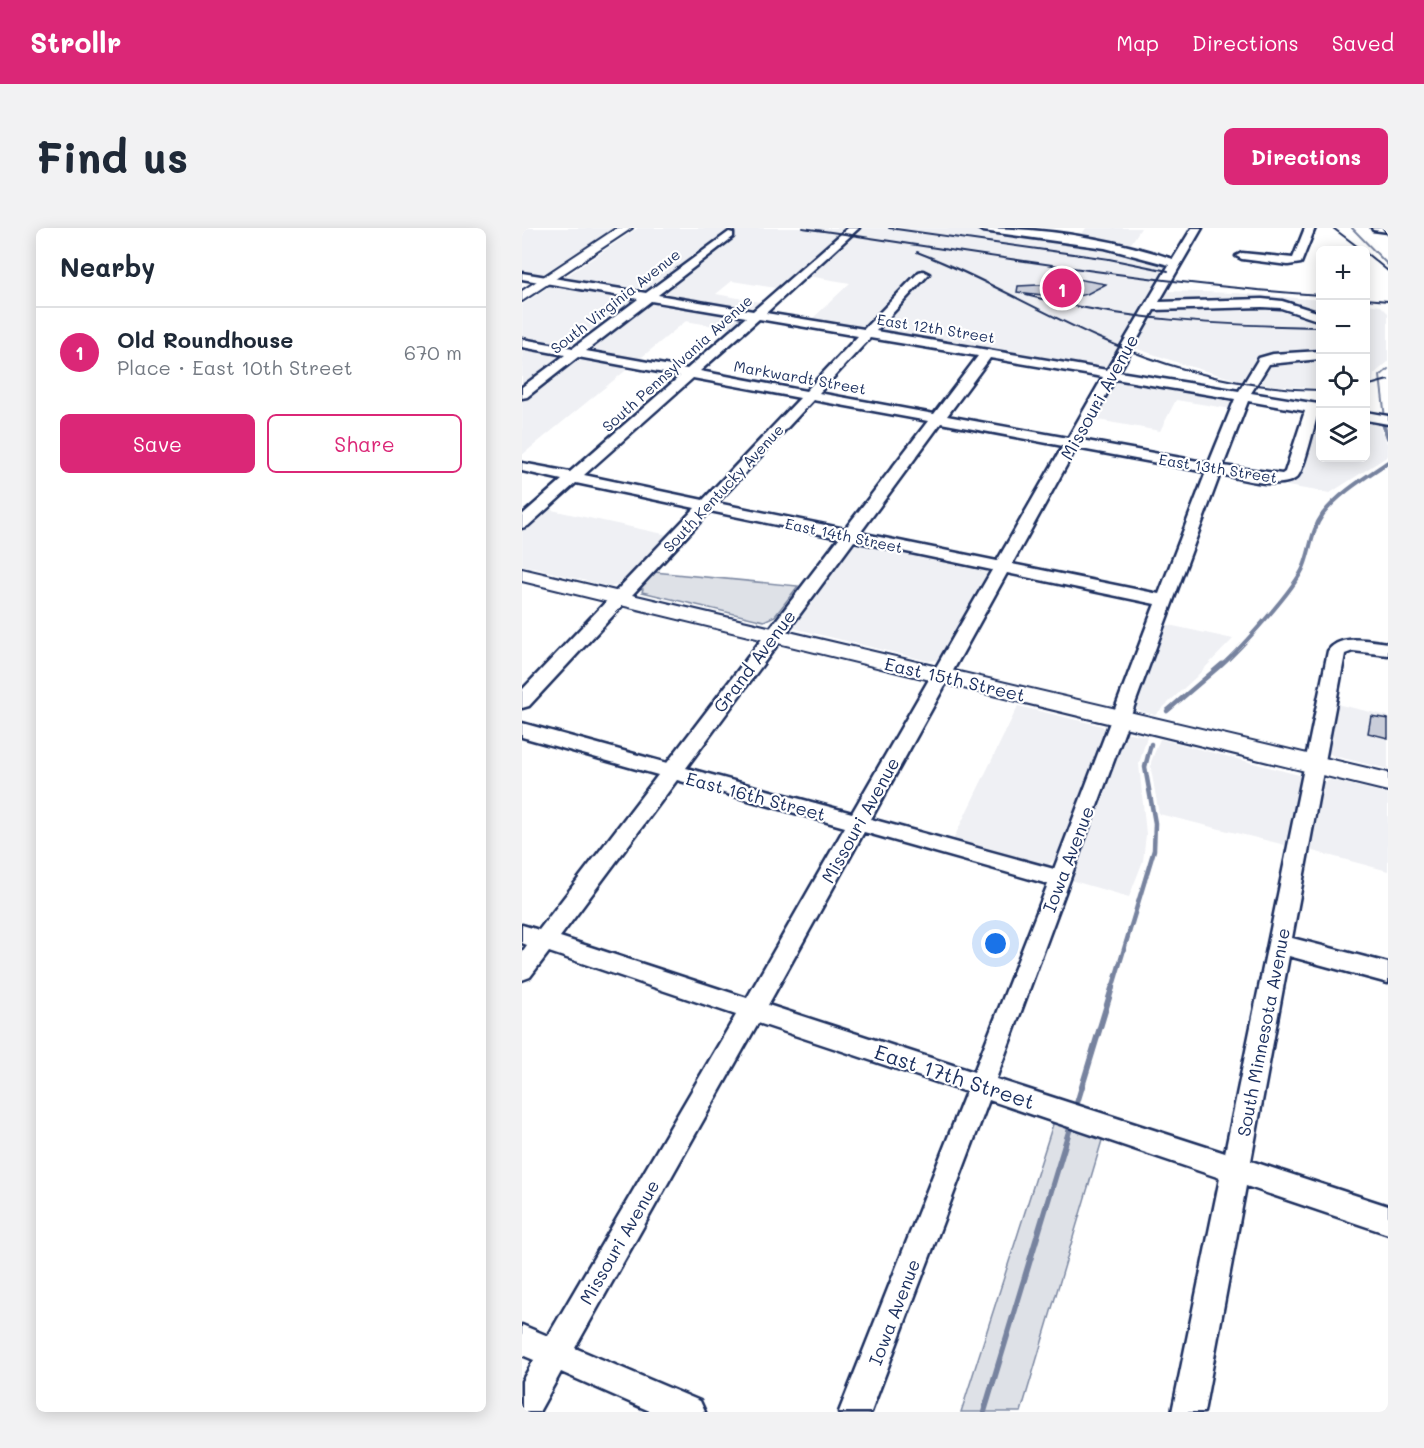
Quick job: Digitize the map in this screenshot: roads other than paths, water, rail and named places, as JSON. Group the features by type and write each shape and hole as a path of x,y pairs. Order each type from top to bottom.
{"main road":[{"path":"522,297 626,228"},
{"name":"East 15th Street","path":"522,576 1388,782"}],"street":[{"name":"South Pennsylvania Avenue","path":"522,523 854,228"},
{"path":"983,228 1075,240 1143,253 1176,264"},
{"path":"1075,240 1083,228"},
{"name":"Missouri Avenue","path":"522,1411 753,1009 1150,306 1197,228"},
{"path":"1242,256 1291,262 1298,260 1310,228"},
{"path":"1377,228 1388,229"},
{"name":"South Virginia Avenue","path":"522,394 729,235"},
{"name":"South Kentucky Avenue","path":"522,702 923,274"},
{"name":"East 12th Street","path":"522,276 1316,408"},
{"path":"1150,306 1215,306 1255,303 1282,305 1316,316"},
{"name":"Markwardt Street","path":"522,342 1073,444"},
{"name":"Grand Avenue","path":"522,970 533,937 670,772 987,354"},
{"name":"Iowa Avenue","path":"855,1412 1061,879 1214,469 1244,396 1264,361 1273,358 1316,355"},
{"name":"East 13th Street","path":"1073,444 1270,480 1285,479 1292,474 1316,411"},
{"name":"East 14th Street","path":"522,467 1166,601"},
{"name":"South Minnesota Avenue","path":"1188,1412 1337,651 1351,645 1388,649"},
{"name":"East 16th Street","path":"522,730 1061,879"},
{"name":"East 17th Street","path":"533,937 1388,1220"},
{"path":"1280,944 1388,973"},
{"path":"522,1340 689,1412"}],"waterway":[{"path":"1352,228 1388,265"},
{"path":"1385,417 1380,376 1388,369"},
{"path":"1385,417 1383,424 1388,438"},
{"path":"1221,666 1266,618 1299,576 1316,527 1329,506 1388,462"},
{"path":"1167,711 1222,664"},
{"path":"1112,989 1154,850 1155,823 1145,767 1151,744"},
{"path":"1077,1103 1112,988"},
{"path":"984,1412 1070,1128"}],"railway":[{"path":"803,228 1126,275 1316,295"},
{"path":"889,228 1109,259 1168,271"},
{"path":"1333,228 1357,246"},
{"path":"1383,228 1388,235"},
{"path":"917,252 1099,338 1152,359 1235,381 1263,386 1316,390"},
{"path":"1370,256 1388,271"},
{"path":"1026,295 1098,310 1170,320 1316,327"},
{"path":"1370,299 1388,301"},
{"path":"1370,385 1388,380"}],"place":[{"name":"Old Roundhouse","path":"1062,288"}]}
